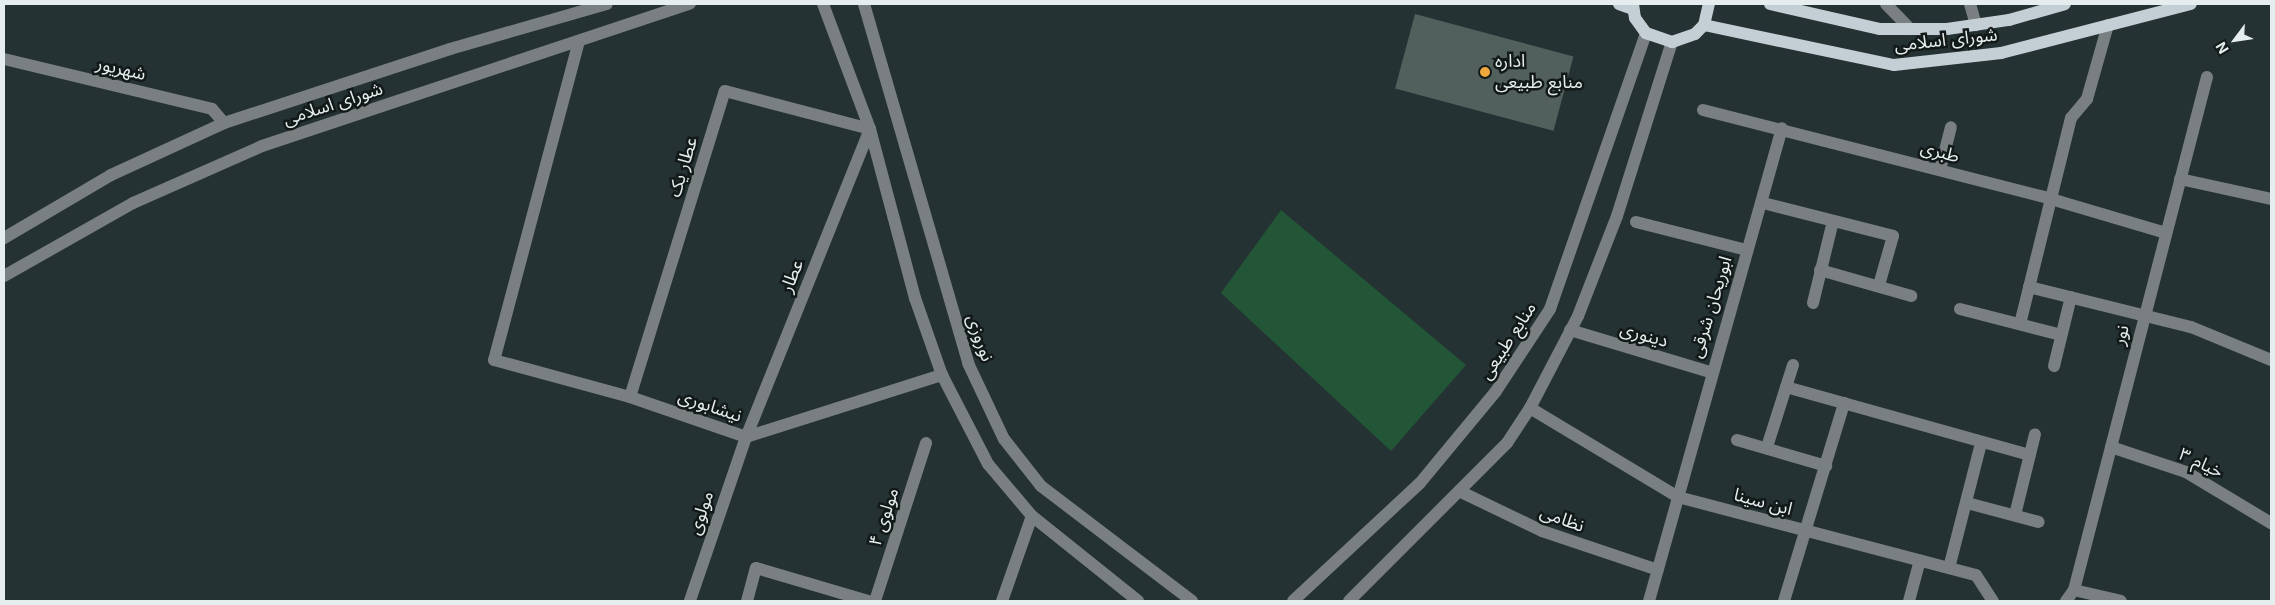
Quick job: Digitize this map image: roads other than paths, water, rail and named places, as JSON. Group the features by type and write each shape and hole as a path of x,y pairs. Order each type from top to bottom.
{"main road":[{"path":"1619,4 1633,6 1646,33 1672,42 1685,40 1704,25 1709,4"},
{"name":"شورای اسلامی","path":"1770,4 1880,30 1976,24 2065,4"},
{"name":"شورای اسلامی","path":"1704,25 1894,65 2001,53 2191,4"}],"street":[{"name":"شورای اسلامی","path":"4,238 111,174 224,123 450,48 607,4"},
{"name":"شورای اسلامی","path":"4,276 133,203 262,146 690,4"},
{"path":"823,4 870,129 915,298 942,375 988,464 1032,516 1138,601"},
{"name":"نوروزی","path":"864,4 968,363 1004,439 1041,486 1192,601"},
{"path":"1886,4 1910,29"},
{"path":"1970,4 1976,24"},
{"path":"2020,324 2071,118 2087,100 2108,25"},
{"name":"منابع طبیعی","path":"1293,601 1420,483 1496,391 1550,309 1646,33"},
{"name":"نیشابوری","path":"579,41 494,360 630,397 746,437 942,375"},
{"path":"1349,601 1507,443 1530,408 1570,330 1617,216 1672,42"},
{"name":"شهریور","path":"4,60 212,109 224,123"},
{"name":"نور","path":"2066,601 2074,590 2207,77"},
{"name":"عطار یک","path":"630,397 724,91 870,129"},
{"name":"طبری","path":"1703,110 1782,128 2051,199 2166,233"},
{"path":"1940,170 1951,127"},
{"name":"ابوریحان شرقی","path":"1649,601 1710,372 1763,203 1782,128"},
{"name":"عطار","path":"746,437 870,129"},
{"path":"2180,179 2271,199"},
{"path":"1763,203 1893,236 1879,285"},
{"path":"1813,303 1833,221"},
{"path":"1636,222 1747,250"},
{"path":"1820,270 1879,285 1911,296"},
{"path":"2029,287 2191,327 2271,360"},
{"path":"2054,366 2071,297"},
{"path":"1960,309 2061,335"},
{"name":"دینوری","path":"1570,330 1710,372"},
{"path":"1767,447 1793,365"},
{"path":"1786,387 1981,443 2030,455"},
{"path":"1784,601 1844,403"},
{"name":"ابن سینا","path":"1530,408 1678,497 1976,575 1994,601"},
{"path":"2015,515 2035,434"},
{"name":"مولوی","path":"690,601 746,437"},
{"path":"1737,440 1767,447 1826,466"},
{"name":"مولوی ۴","path":"875,601 926,443"},
{"path":"1949,568 1981,443"},
{"name":"خیام ۳","path":"2111,447 2186,472 2271,523"},
{"name":"نظامی","path":"1458,491 1542,531 1658,570"},
{"path":"1967,503 2039,522"},
{"path":"1002,601 1032,516"},
{"path":"1908,601 1920,560"},
{"path":"747,601 756,568 868,601"},
{"path":"2074,590 2121,601"}],"place":[{"name":"اداره منابع طبیعی","path":"1485,72"}]}
